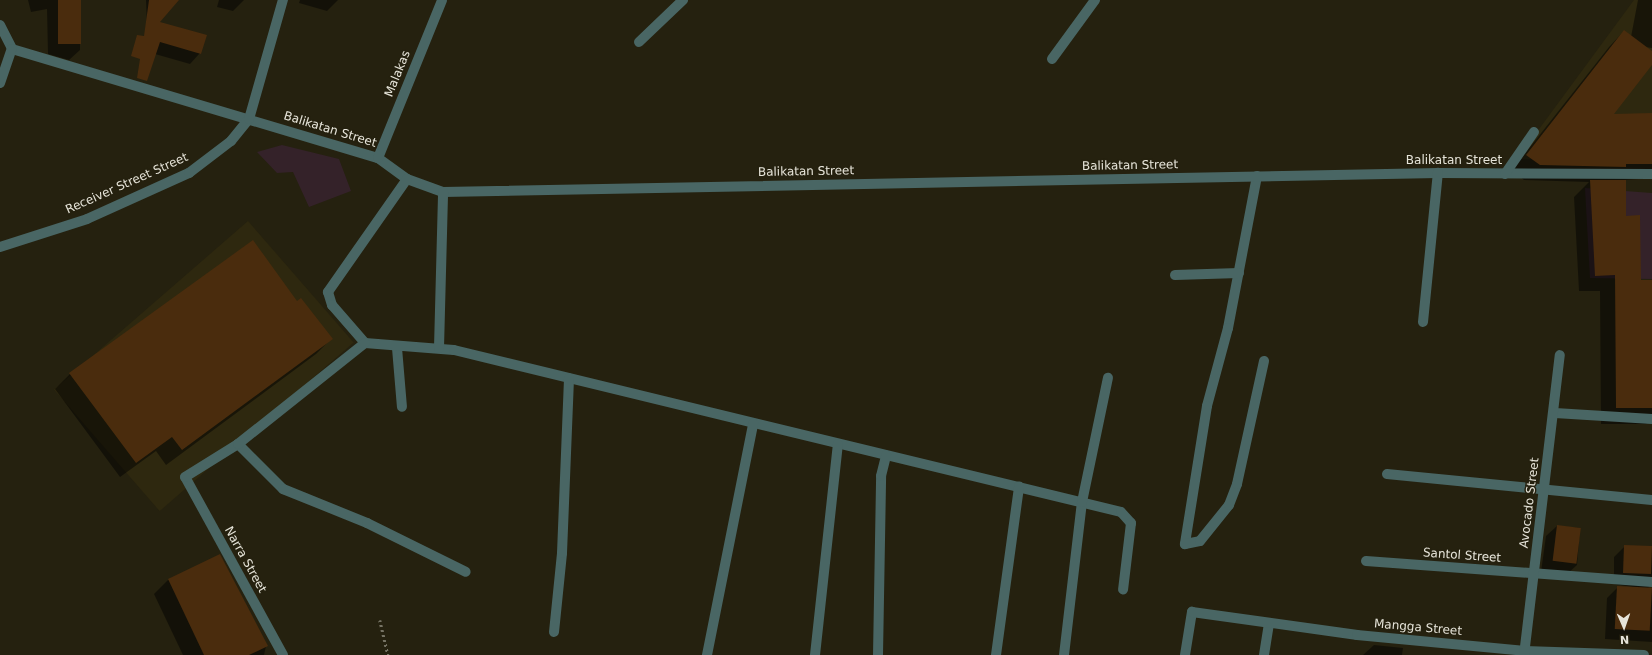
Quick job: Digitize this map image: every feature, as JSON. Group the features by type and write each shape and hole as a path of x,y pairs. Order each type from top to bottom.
{"street":[{"path":"249,119 283,0"},
{"name":"Malakas","path":"378,158 442,0"},
{"path":"639,42 683,0"},
{"path":"1052,59 1095,0"},
{"path":"0,25 12,49 0,83"},
{"name":"Balikatan Street","path":"12,49 378,158 407,179 443,192 1438,173 1652,174"},
{"name":"Receiver Street Street","path":"0,247 87,219 189,173 231,141 249,119"},
{"path":"1505,174 1534,132"},
{"path":"1423,322 1438,173"},
{"path":"1257,176 1239,273 1207,406 1185,544 1200,540 1229,506 1237,484 1264,362"},
{"path":"407,179 328,292 332,305 365,343 397,348 439,348 569,378 753,424 1121,512 1131,523 1123,590"},
{"path":"439,348 443,192"},
{"path":"1175,275 1239,273"},
{"path":"365,343 238,444 283,489 366,523 466,572"},
{"path":"397,348 402,408"},
{"name":"Avocado Street","path":"1524,653 1555,413 1560,355"},
{"path":"554,632 562,553 569,378"},
{"path":"1064,655 1082,502 1108,378"},
{"path":"1555,413 1652,419"},
{"path":"707,655 753,424"},
{"name":"Narra Street","path":"238,444 185,477 282,654"},
{"path":"814,655 838,444"},
{"path":"878,655 881,476 886,456"},
{"path":"1387,474 1545,491 1652,500"},
{"path":"996,655 1019,487"},
{"name":"Santol Street","path":"1366,562 1652,582"},
{"name":"Mangga Street","path":"1185,655 1192,612 1357,635 1524,653 1644,655"},
{"path":"1264,655 1269,623"}],"path":[{"path":"380,620 388,655"}],"shaded area":[{"path":"1634,0 1652,0 1652,159 1517,159"},
{"path":"282,145 339,159 351,191 309,207 293,172 277,173 257,152"},
{"path":"1585,188 1652,193 1652,279 1590,278"},
{"path":"248,221 354,343 160,511 54,390"}],"building":[{"path":"58,0 81,0 81,44 58,44"},
{"path":"149,0 179,0 160,22 207,35 201,54 160,42 147,81 137,78 140,59 131,56 137,35 144,36"},
{"path":"1624,30 1652,51 1652,65 1614,114 1652,113 1652,164 1626,164 1626,167 1540,165 1526,155"},
{"path":"1590,180 1626,180 1626,216 1640,215 1641,280 1652,280 1652,408 1616,408 1615,275 1595,276"},
{"path":"253,240 297,301 301,298 333,339 182,450 172,437 136,463 69,373"},
{"path":"1557,525 1581,528 1576,564 1553,561"},
{"path":"1624,545 1652,546 1651,574 1623,573"},
{"path":"220,554 268,646 249,655 204,655 168,579"},
{"path":"1617,586 1652,588 1650,631 1615,629"}]}
